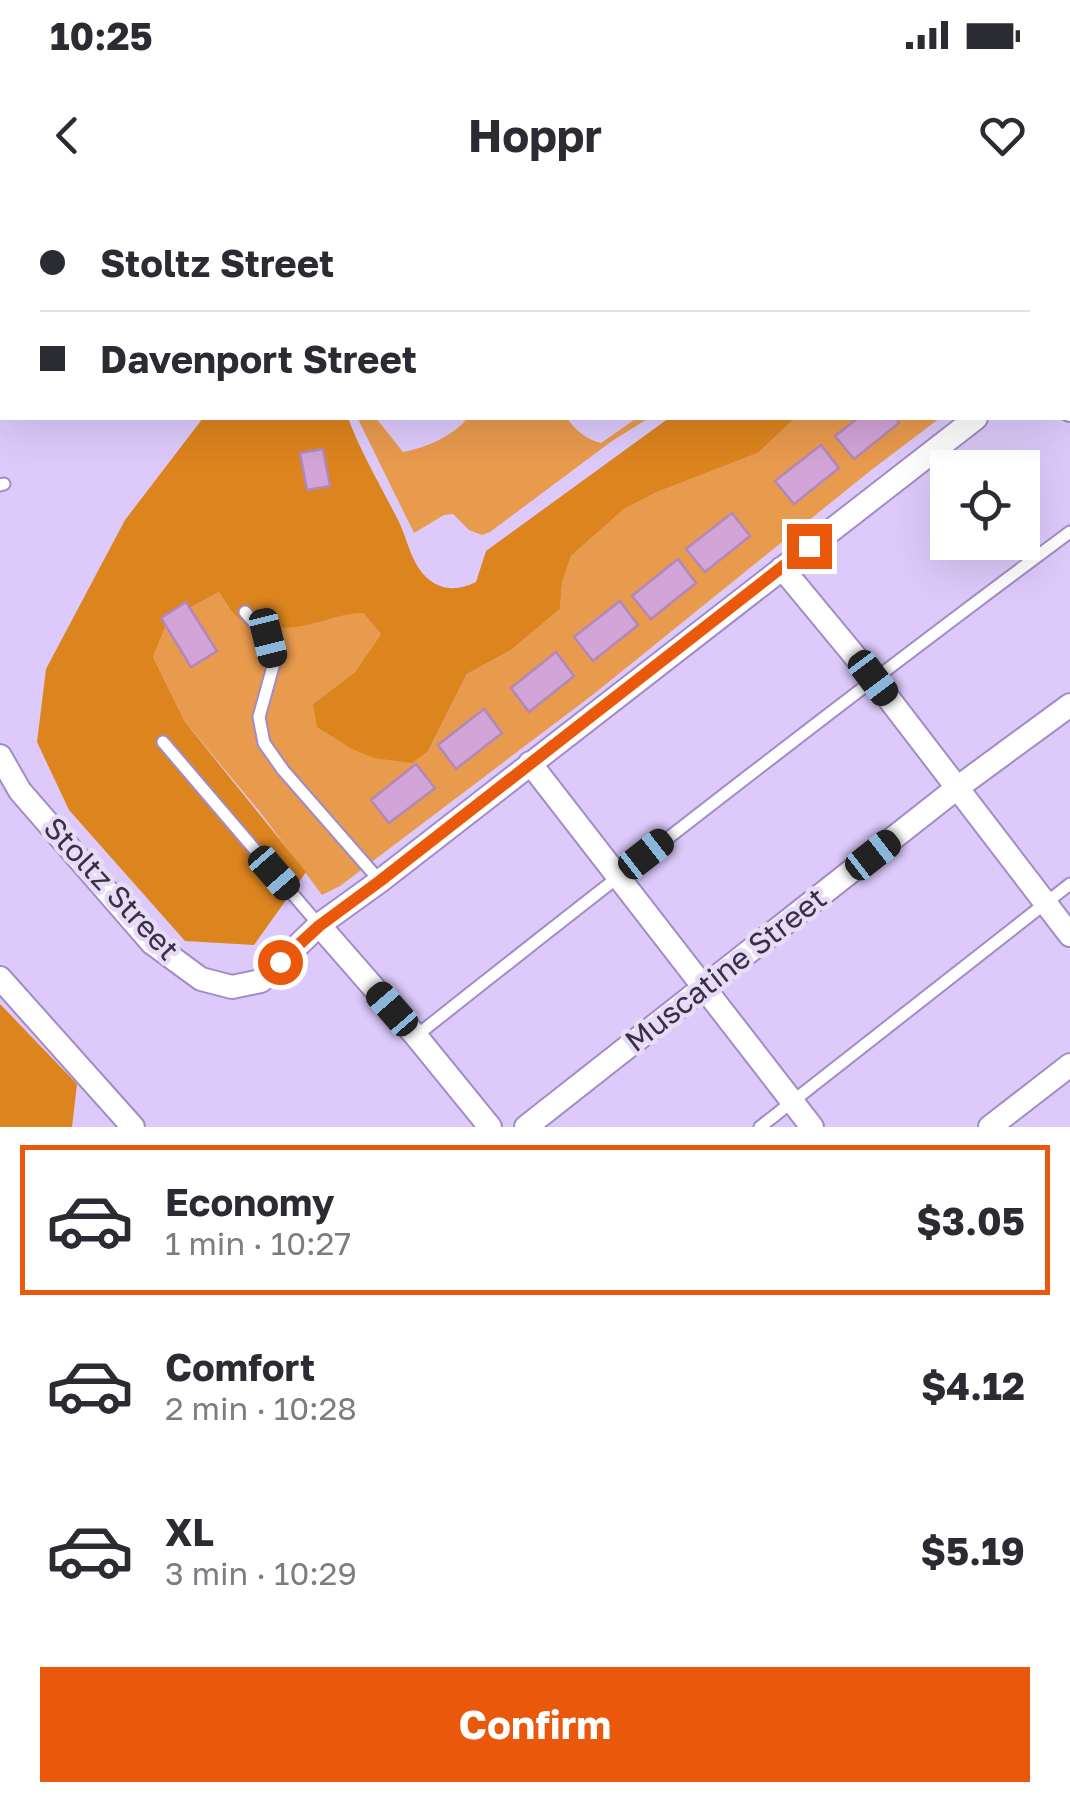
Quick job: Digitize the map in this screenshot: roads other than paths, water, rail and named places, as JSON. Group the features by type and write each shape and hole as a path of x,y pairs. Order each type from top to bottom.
{"street":[{"name":"Stoltz Street","path":"0,756 20,791 152,942 200,979 232,987 260,981 319,926 973,420"},
{"path":"782,568 873,678 1070,935"},
{"name":"Muscatine Street","path":"526,1127 957,788 1070,704"},
{"path":"530,763 812,1127"},
{"path":"319,926 490,1127"},
{"path":"0,978 133,1127"},
{"path":"990,1127 1070,1066"}],"lane":[{"path":"416,1036 873,678 1070,532"},
{"path":"246,612 268,638 274,663 259,717 264,743 282,770 380,881"},
{"path":"162,742 319,926"},
{"path":"760,1127 1070,884"}]}
